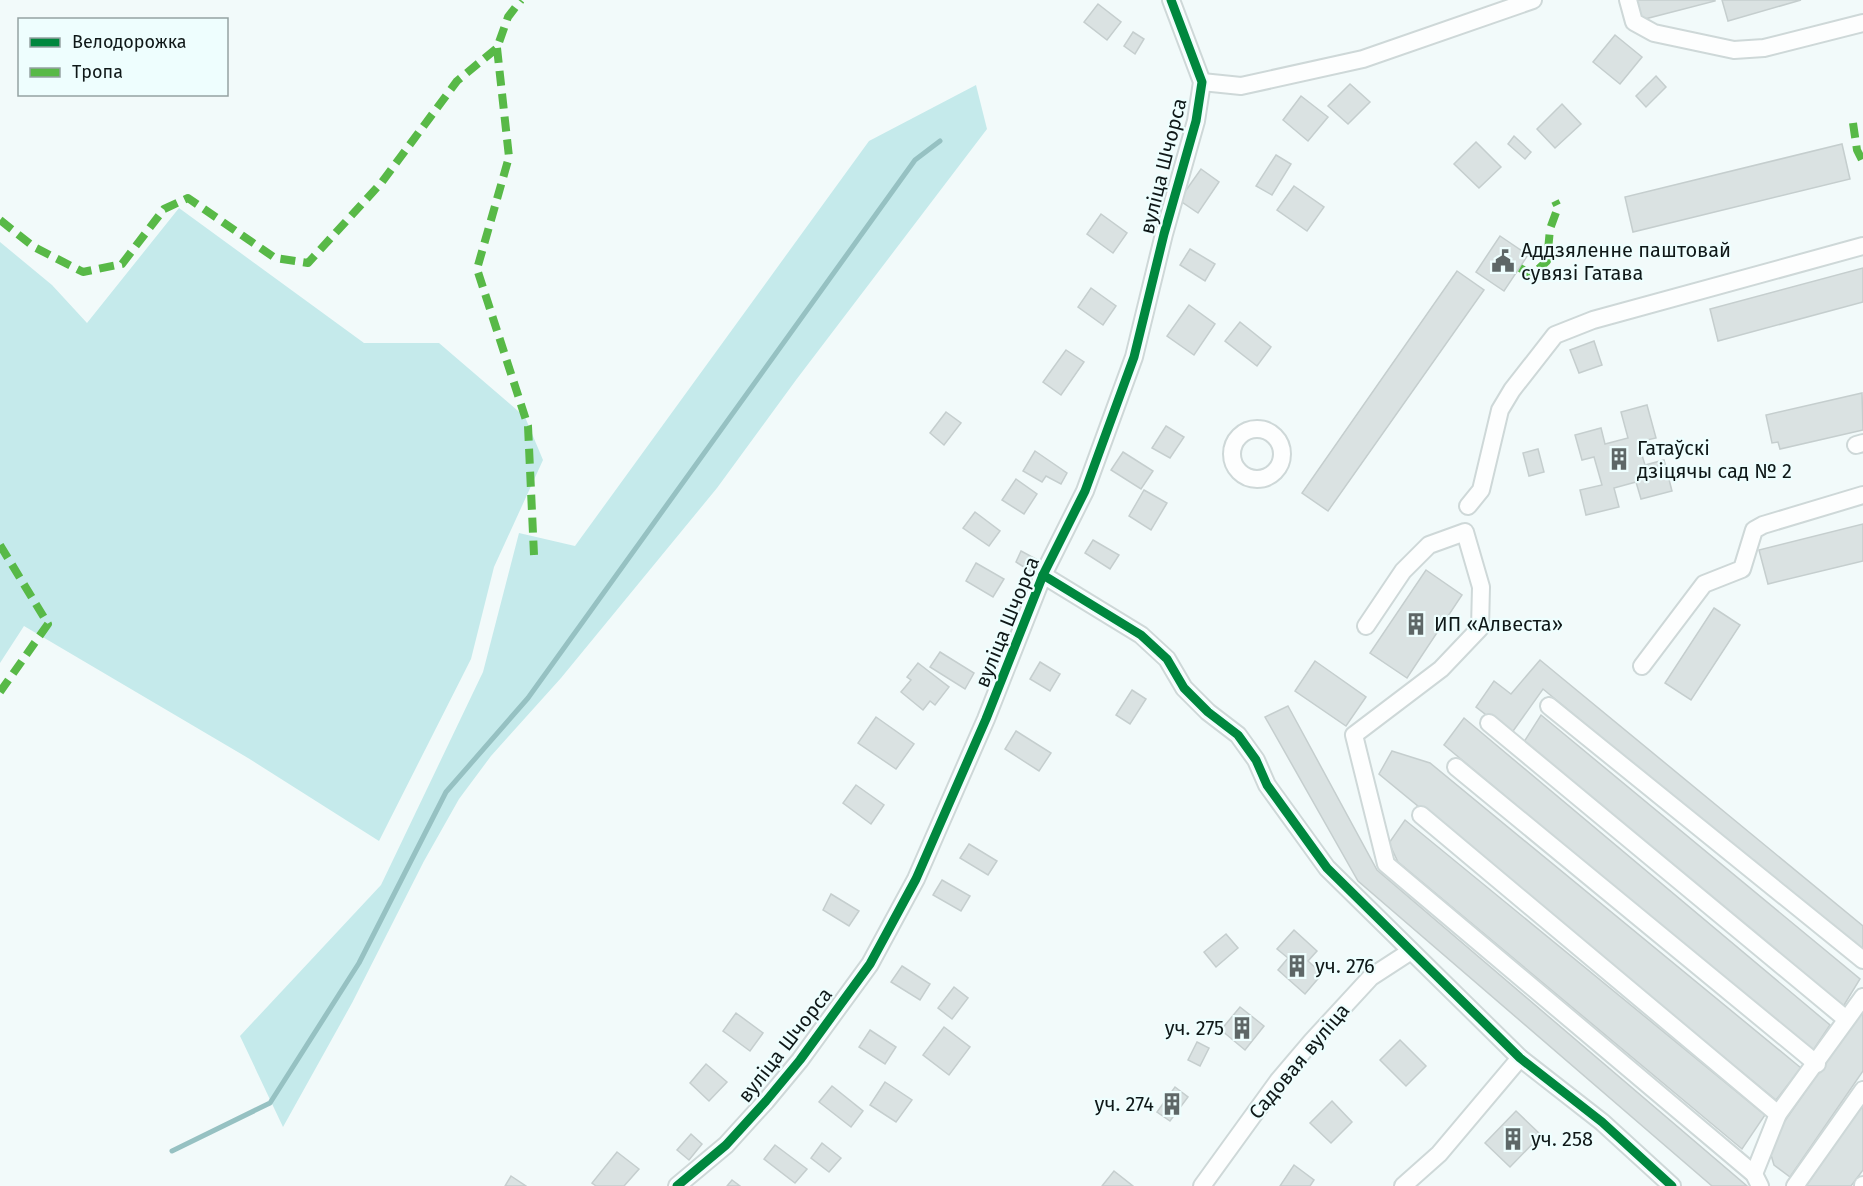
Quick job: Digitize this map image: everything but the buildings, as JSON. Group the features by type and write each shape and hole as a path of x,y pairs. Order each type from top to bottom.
{"street":[{"path":"1202,82 1241,86 1363,59 1533,0"},
{"path":"1628,0 1634,22 1654,33 1734,50 1764,48 1863,23"},
{"name":"вуліца Шчорса","path":"677,1186 726,1145 766,1101 800,1060 870,964 916,879 986,718 1043,575 1085,491 1134,357 1164,234 1196,121 1202,82 1169,1"},
{"path":"1468,506 1481,490 1500,410 1512,390 1555,335 1593,320 1863,246"},
{"path":"1642,666 1704,584 1742,569 1754,530 1763,525 1863,495"},
{"path":"1366,626 1403,571 1429,545 1464,532 1481,587 1480,628 1442,669 1354,735 1386,864 1757,1180 1779,1114 1863,996"},
{"path":"1043,575 1141,635 1167,659 1184,688 1208,712 1238,735 1256,760 1267,785 1327,868 1520,1058 1602,1122 1663,1184"},
{"path":"1549,706 1863,960"},
{"path":"1489,723 1846,1019"},
{"path":"1456,767 1816,1064"},
{"path":"1421,815 1779,1114"},
{"name":"Садовая вуліца","path":"1202,1186 1278,1081 1312,1041 1371,977 1411,951"},
{"path":"1403,1186 1438,1154 1520,1058"},
{"path":"1795,1186 1863,1090"}],"shaded area":[{"path":"976,85 987,129 717,488 561,678 491,756 459,799 424,861 352,1003 283,1127 240,1036 381,885 483,672 519,533 575,546 869,141"},
{"path":"179,208 364,343 439,343 525,417 543,460 494,567 471,659 379,841 248,758 24,626 0,663 0,242 52,285 87,323"}],"waterway":[{"path":"172,1151 270,1103 359,963 446,792 528,698 915,160 940,141"}],"marked path":[{"path":"0,220 34,247 83,272 122,264 164,209 188,198 275,258 308,263 382,182 457,81 497,48 508,17 521,0"},
{"path":"497,48 509,157 477,269 528,426 534,555"},
{"path":"1853,123 1857,150 1863,162"},
{"path":"1520,268 1532,275 1547,261 1550,229 1558,207 1555,201"},
{"path":"0,545 48,624 0,692"}],"cycle path":[{"path":"677,1186 726,1145 766,1101 800,1060 870,964 916,879 986,719 1043,575 1085,491 1134,357 1164,234 1196,121 1202,82 1171,0"},
{"path":"1043,575 1141,635 1167,659 1184,688 1208,712 1238,735 1256,760 1267,785 1327,868 1520,1058 1602,1122 1672,1186"}],"place":[{"name":"Аддзяленне паштовай сувязі Гатава","path":"1503,261"},
{"name":"Гатаўскі дзіцячы сад № 2","path":"1619,459"},
{"name":"ИП «Алвеста»","path":"1416,624"},
{"name":"уч. 276","path":"1297,966"},
{"name":"уч. 275","path":"1242,1028"},
{"name":"уч. 274","path":"1172,1104"},
{"name":"уч. 258","path":"1513,1139"}]}
